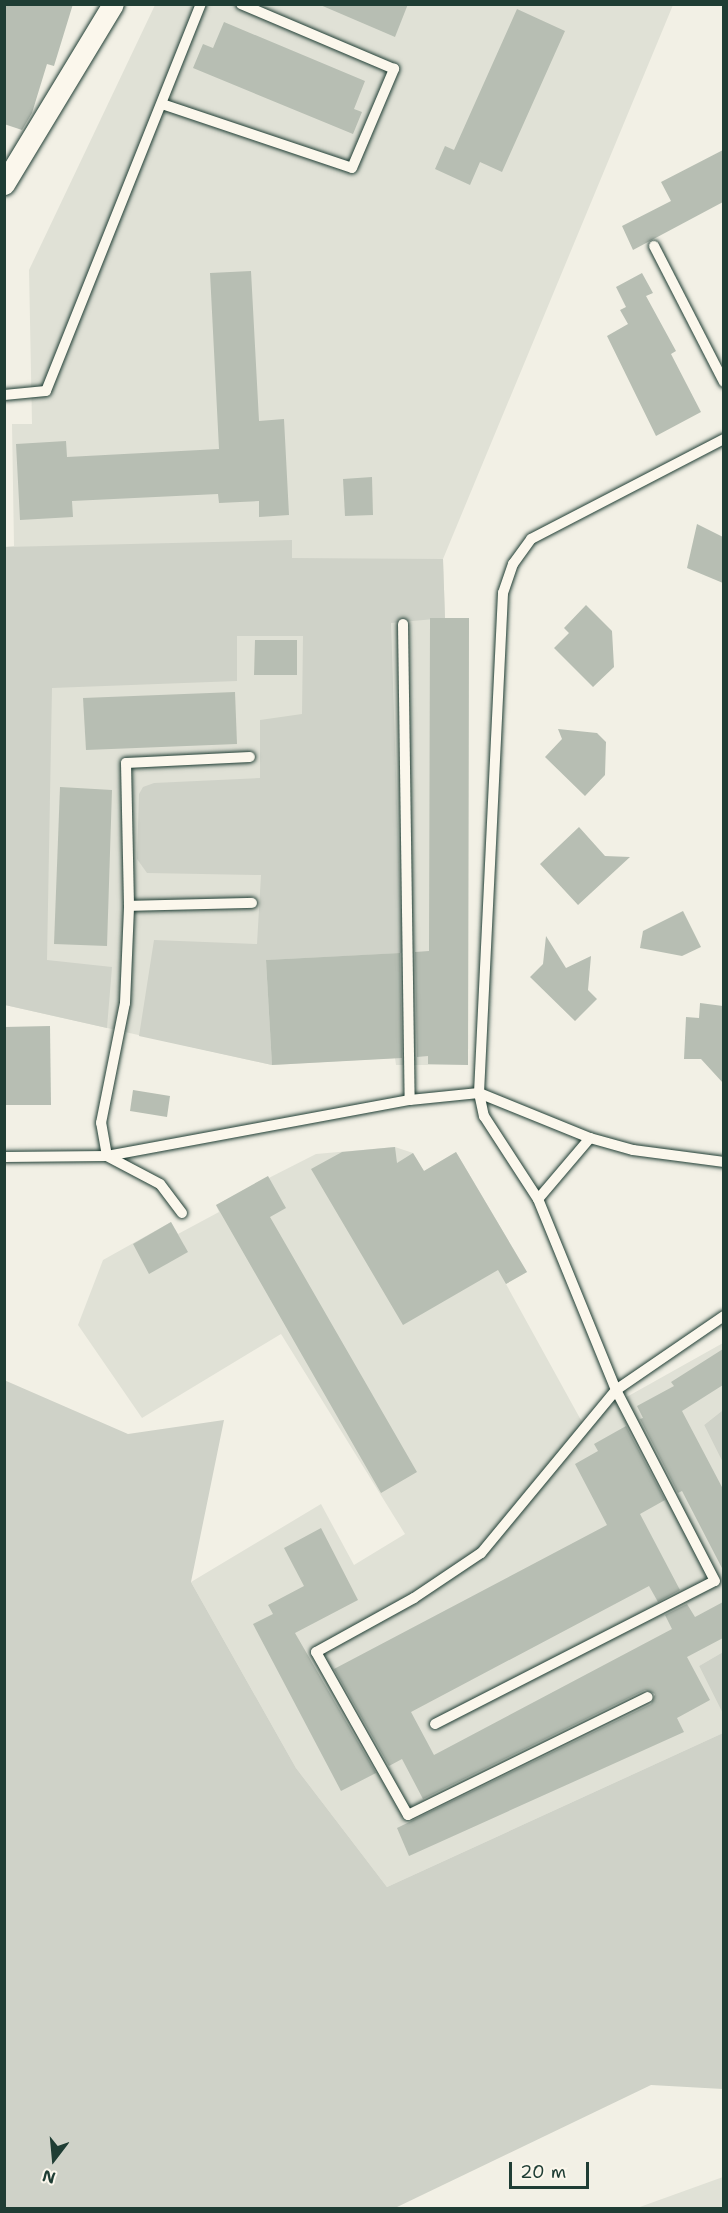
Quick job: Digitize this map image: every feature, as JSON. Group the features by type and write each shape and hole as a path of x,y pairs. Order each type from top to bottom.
{"street":[{"path":"4,184 113,4"}],"lane":[{"path":"4,395 46,392 201,4"},
{"path":"162,104 352,168 394,69 241,4"},
{"path":"654,246 723,382"},
{"path":"435,1724 715,1581 616,1390 538,1199 484,1116 479,1093 503,593 513,564 531,539 723,439"},
{"path":"403,624 410,1100"},
{"path":"107,1156 101,1123 121,1031 129,906 126,763 250,757"},
{"path":"129,906 252,903"},
{"path":"4,1157 107,1156 410,1100 479,1093 590,1138 633,1150 723,1162"},
{"path":"538,1199 590,1138"},
{"path":"107,1156 160,1184 182,1213"},
{"path":"648,1697 408,1815 316,1653 414,1598 481,1553 616,1390 723,1316"}],"shaded area":[{"path":"155,5 673,5 443,559 445,618 469,618 468,1065 396,1065 395,1058 272,1065 5,1005 4,547 14,546 12,424 32,424 29,270"},
{"path":"292,540 292,558 443,559 445,618 391,623 402,953 266,960 272,1065 139,1036 154,940 257,944 261,875 147,873 137,859 139,794 143,787 154,783 260,778 260,720 302,714 303,636 237,636 237,681 52,688 47,960 112,967 107,1028 5,1005 5,547"},
{"path":"395,1147 413,1153 424,1171 456,1152 527,1272 506,1284 582,1422 723,1343 723,1410 704,1425 723,1463 723,1652 699,1666 723,1714 723,1733 387,1887 296,1768 191,1582 321,1504 354,1565 405,1534 281,1334 142,1418 78,1325 103,1260 171,1222 178,1234 219,1212 216,1205 316,1154"},
{"path":"4,1380 128,1434 224,1420 191,1582 296,1768 387,1887 723,1733 723,2089 651,2085 395,2208 5,2208"},
{"path":"723,1410 723,1463 704,1425"},
{"path":"723,1652 723,1714 699,1666"},
{"path":"723,2177 723,2208 637,2208"}],"building":[{"path":"4,4 73,4 54,66 47,64 32,113 22,130 4,124"},
{"path":"318,4 408,4 395,37"},
{"path":"517,9 565,31 502,172 480,162 470,185 435,169 445,146 454,150"},
{"path":"224,22 365,81 354,109 362,112 353,134 193,68 203,44 213,48"},
{"path":"723,150 723,202 633,250 622,226 671,201 661,182"},
{"path":"251,271 259,421 284,419 289,515 259,517 259,501 219,503 218,494 72,501 73,517 20,520 16,444 66,441 67,457 219,449 210,273"},
{"path":"642,273 653,293 646,296 676,351 671,354 701,412 656,436 607,336 628,324 620,310 626,307 616,287"},
{"path":"372,477 373,515 345,516 343,479"},
{"path":"697,524 723,537 723,583 687,568"},
{"path":"586,605 612,631 614,667 593,687 554,648 569,633 564,628"},
{"path":"430,618 469,618 468,1065 428,1064 428,1056 417,1057 415,952 429,951"},
{"path":"255,640 297,640 297,675 254,675"},
{"path":"235,692 237,744 86,750 83,698"},
{"path":"558,729 597,733 606,742 605,775 585,796 545,757 562,739"},
{"path":"60,787 112,790 107,946 54,944"},
{"path":"579,827 605,856 630,857 578,905 540,864"},
{"path":"683,911 701,947 682,956 640,948 643,931"},
{"path":"546,936 566,968 591,956 588,990 597,999 575,1021 530,977 543,964"},
{"path":"400,953 402,1058 272,1065 266,960"},
{"path":"700,1003 723,1006 723,1083 701,1059 684,1059 686,1017 699,1018"},
{"path":"50,1026 51,1105 4,1105 4,1027"},
{"path":"133,1090 170,1096 167,1117 130,1111"},
{"path":"395,1147 397,1163 413,1153 424,1171 456,1152 527,1272 506,1284 498,1270 403,1325 311,1169 342,1152"},
{"path":"268,1176 286,1208 270,1217 417,1472 381,1493 216,1205"},
{"path":"171,1222 188,1252 149,1274 133,1244"},
{"path":"723,1349 723,1385 682,1411 723,1489 723,1570 682,1491 678,1493 640,1419 643,1418 637,1406 674,1386 671,1382"},
{"path":"626,1426 665,1500 640,1514 680,1590 658,1602 649,1586 411,1712 434,1755 672,1629 665,1615 687,1604 695,1617 723,1602 723,1638 687,1657 710,1700 677,1718 684,1732 409,1856 397,1828 651,1704 655,1694 645,1690 423,1799 402,1759 389,1766 334,1669 607,1525 575,1464 598,1451 594,1444"},
{"path":"321,1528 358,1600 295,1633 376,1773 341,1791 253,1624 273,1614 268,1605 304,1586 284,1548"}]}
